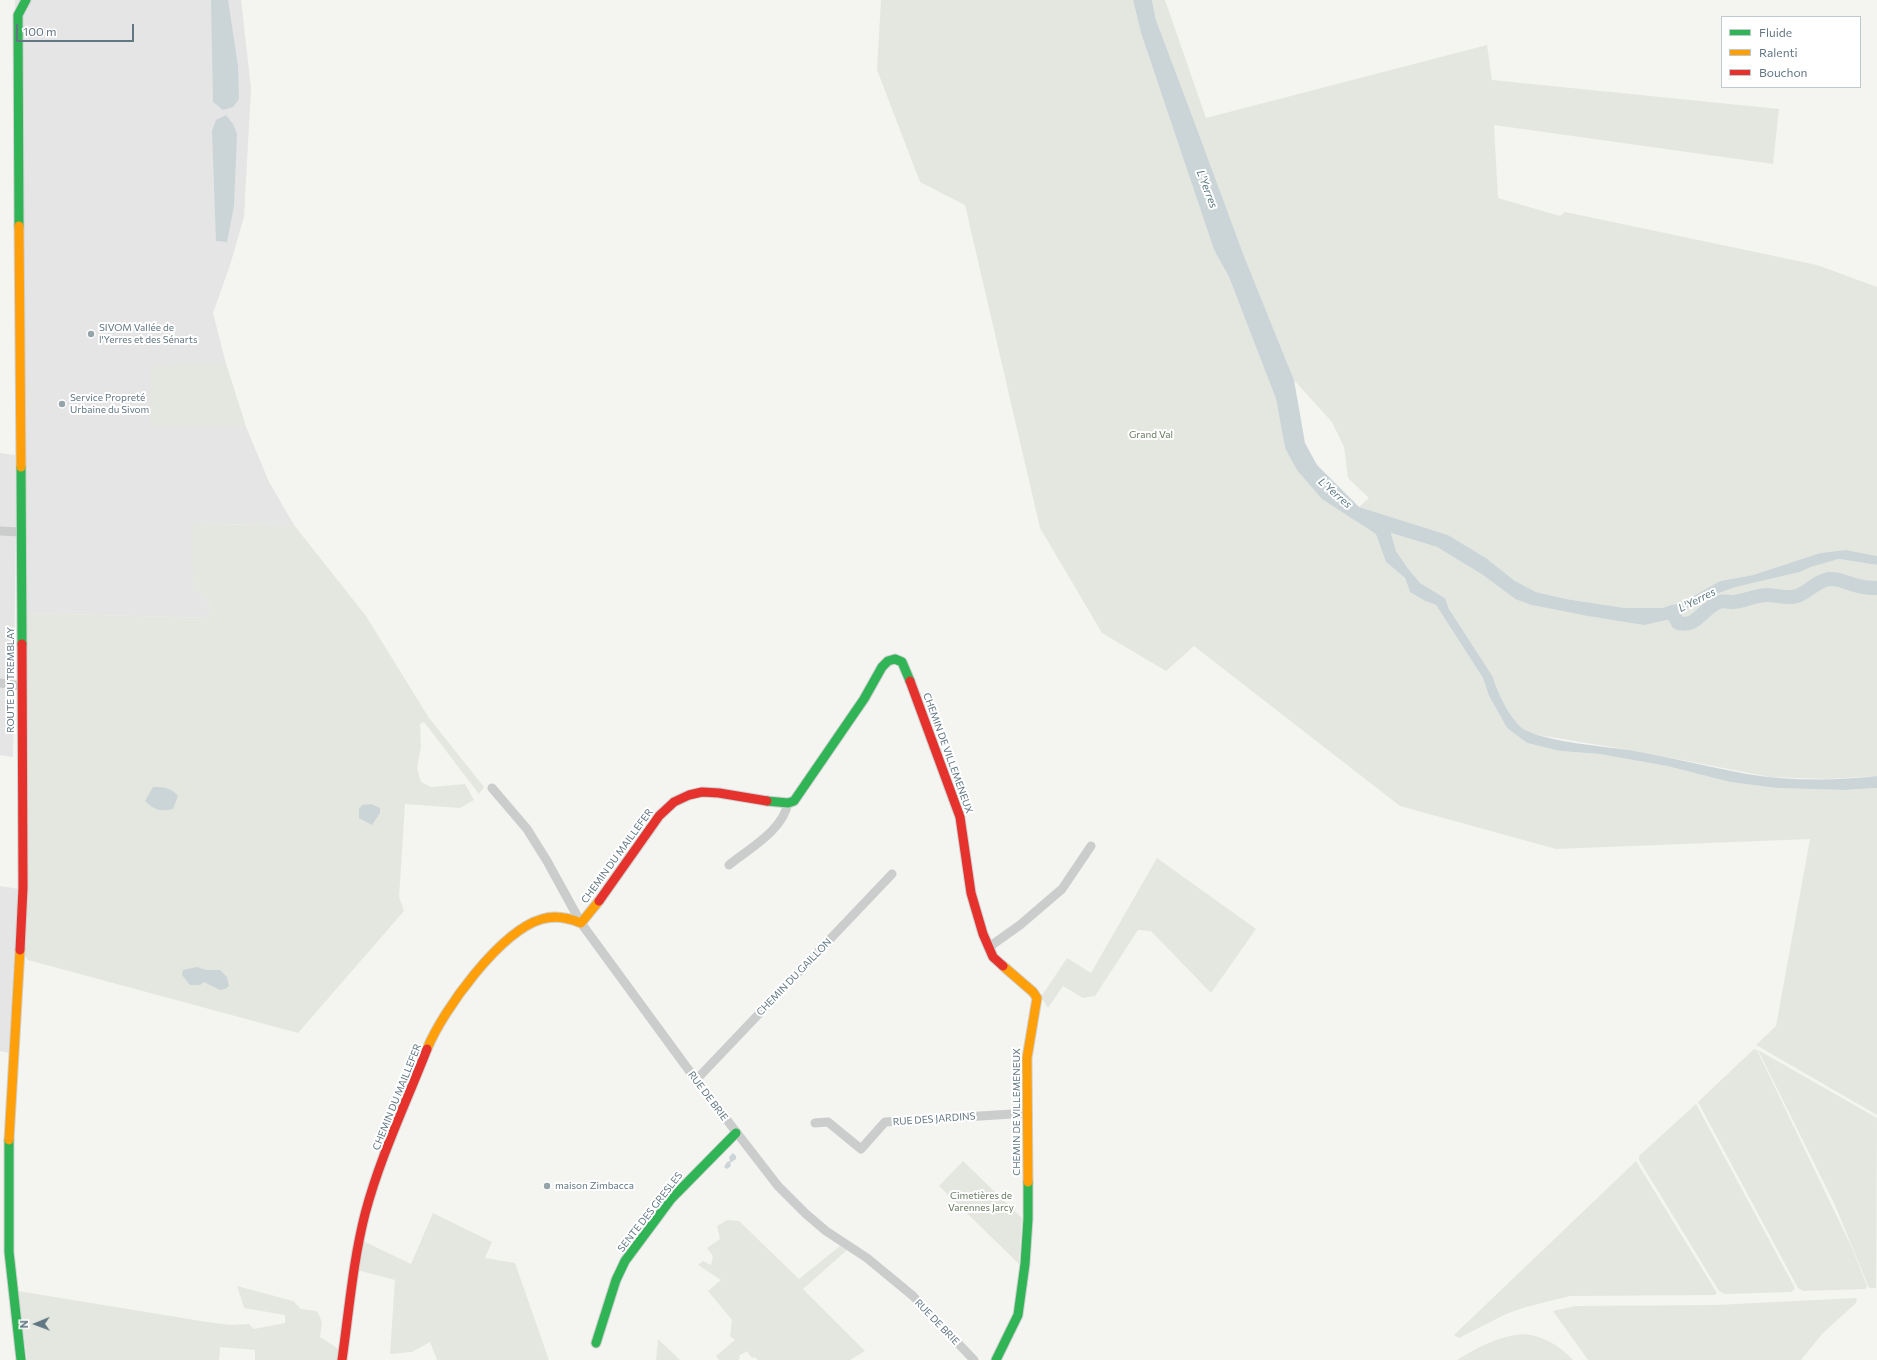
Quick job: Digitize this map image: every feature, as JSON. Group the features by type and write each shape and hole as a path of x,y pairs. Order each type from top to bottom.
{"street":[{"name":"ROUTE DU TREMBLAY","path":"21,1360 20,1331 12,1279 9,1236 12,1072 22,894 18,15 26,0"},
{"path":"0,531 20,532"},
{"name":"CHEMIN DE VILLEMENEUX","path":"788,803 800,794 864,700 882,667 888,661 895,659 902,662 906,669 960,817 972,893 978,920 989,948 993,957 1033,992 1037,998 1028,1051 1028,1219 1025,1264 1018,1314 996,1360"},
{"path":"0,683 22,686"},
{"name":"RUE DE BRIE","path":"492,788 527,829 581,923 696,1080 778,1186 806,1214 826,1230 867,1258 913,1296 974,1360"},
{"name":"CHEMIN DU MAILLEFER","path":"342,1360 356,1249 370,1194 433,1037 462,993 508,939 537,920 551,917 568,918 581,923 593,909 659,816 674,802 689,795 702,792 719,793 777,803 788,803"},
{"path":"729,864 772,830 786,813 788,803"},
{"path":"989,948 1020,925 1062,889 1091,846"},
{"name":"CHEMIN DU GAILLON","path":"696,1080 892,874"},
{"name":"RUE DES JARDINS","path":"815,1123 828,1122 861,1149 885,1122 1028,1113"},
{"name":"SENTE DES GRESLES","path":"596,1343 614,1286 625,1261 671,1199 736,1133"}],"shaded area":[{"path":"15,0 241,0 251,88 244,217 230,265 213,313 226,364 246,427 269,482 294,525 193,524 195,587 209,603 211,618 26,613"},
{"path":"0,453 15,455 16,522 13,757 0,755"},
{"path":"0,886 18,889 10,1053 0,1051"}],"green space":[{"name":"Grand Val","path":"881,0 1133,0 1141,33 1214,250 1229,277 1276,399 1285,448 1356,521 1368,527 1377,534 1386,562 1405,578 1410,592 1425,601 1436,605 1483,678 1489,696 1507,728 1527,743 1560,751 1599,754 1667,766 1730,782 1776,788 1844,790 1877,788 1877,1115 1756,1045 1776,1026 1810,839 1556,849 1400,806 1194,646 1166,671 1102,633 1040,528 965,205 920,182 877,70"},
{"path":"1152,0 1165,0 1206,118 1487,45 1492,80 1779,109 1773,164 1494,125 1498,198 1560,216 1565,212 1817,265 1877,287 1877,556 1846,550 1820,553 1753,575 1720,581 1683,602 1662,608 1625,608 1566,599 1536,592 1515,581 1486,558 1448,535 1359,507 1369,498 1348,478 1344,447 1332,422 1294,380 1244,256 1156,20"},
{"path":"226,364 246,427 151,427 151,365"},
{"path":"193,524 294,525 366,616 429,718 484,787 479,794 424,722 420,724 421,747 417,768 421,782 431,787 465,784 474,800 460,808 405,804 399,897 404,911 298,1033 28,960 25,956 26,613 211,618 209,603 195,587 192,557"},
{"path":"1391,533 1437,547 1483,575 1515,599 1671,619 1705,598 1736,587 1800,572 1811,567 1839,559 1877,565 1877,776 1828,779 1770,777 1635,751 1538,735 1526,731 1518,724 1509,712 1493,677 1449,609 1445,598 1420,583 1396,551"},
{"path":"1157,858 1256,929 1211,993 1151,931 1138,930 1095,996 1083,998 1063,986 1048,1008 1041,997 1067,958 1091,973"},
{"path":"1754,1049 1757,1050 1852,1248 1867,1286 1865,1289 1803,1291 1798,1288 1698,1102"},
{"path":"1758,1050 1877,1118 1876,1288 1869,1288 1835,1205"},
{"path":"1696,1104 1795,1288 1792,1292 1725,1294 1719,1291 1639,1160 1639,1156"},
{"name":"Cimetières de Varennes Jarcy","path":"963,1161 1022,1218 1019,1264 939,1186"},
{"path":"1636,1161 1717,1293 1715,1295 1570,1296 1526,1307 1506,1314 1459,1338 1454,1335"},
{"path":"433,1213 492,1242 485,1258 515,1263 549,1360 437,1360 430,1342 412,1352 390,1354 395,1280 357,1270 363,1241 411,1264"},
{"path":"727,1220 739,1221 799,1279 840,1246 847,1250 803,1289 865,1351 850,1360 758,1360 755,1357 752,1358 747,1351 739,1356 740,1358 738,1360 719,1360 716,1356 735,1340 730,1336 732,1320 708,1291 721,1280 698,1265 703,1261 711,1265 713,1256 707,1248 720,1239 717,1226"},
{"path":"237,1286 293,1301 301,1309 317,1311 322,1322 320,1337 340,1350 339,1360 255,1360 255,1350 220,1347 219,1360 27,1360 18,1291 207,1322 232,1325 249,1324 254,1329 285,1323 285,1315 244,1308"},
{"path":"1857,1298 1856,1303 1823,1333 1801,1360 1588,1360 1553,1311 1575,1306 1715,1305"},
{"path":"1523,1334 1538,1337 1551,1342 1573,1360 1457,1360 1489,1343 1506,1337"},
{"path":"658,1339 680,1360 656,1360"}],"water":[{"path":"211,0 228,0 238,66 239,99 233,107 223,110 213,102"},
{"name":"L'Yerres","path":"1133,0 1152,0 1156,20 1244,256 1294,380 1305,443 1317,465 1359,507 1448,535 1486,558 1515,581 1536,592 1566,599 1625,608 1662,608 1683,602 1720,581 1753,575 1820,553 1846,550 1877,556 1877,565 1839,559 1811,567 1800,572 1736,587 1705,598 1671,619 1644,625 1532,605 1515,599 1483,575 1437,547 1391,533 1396,551 1420,583 1445,598 1449,609 1493,677 1510,714 1520,727 1536,734 1563,741 1635,751 1747,774 1812,780 1877,776 1877,788 1844,790 1776,788 1730,782 1667,766 1599,754 1560,751 1527,743 1507,728 1489,696 1483,678 1436,605 1425,601 1410,592 1405,578 1386,562 1376,534 1322,499 1297,470 1285,448 1276,399 1229,277 1214,250 1141,33"},
{"path":"226,115 233,124 237,134 234,206 227,242 216,241 212,131 216,120"},
{"path":"153,787 167,788 178,796 173,809 158,810 145,801"},
{"path":"371,804 380,808 380,813 372,825 359,818 359,809 362,805"},
{"path":"197,967 206,970 220,970 227,977 229,986 220,990 204,982 200,985 190,985 182,975 183,970"},
{"path":"733,1153 736,1156 736,1159 730,1163 731,1166 727,1169 724,1167 727,1162 730,1161 729,1157"}],"waterway":[{"name":"L'Yerres","path":"1672,612 1678,623 1690,623 1719,602 1732,602 1763,595 1793,597 1801,594 1820,582 1829,579 1841,580 1864,587 1877,588"}],"traffic: fast":[{"path":"19,226 18,15 26,0"},
{"path":"21,467 22,644"},
{"path":"767,801 788,803 794,801 864,699 882,667 888,661 895,659 902,662 910,681"},
{"path":"596,1343 616,1280 625,1261 671,1199 736,1133"},
{"path":"9,1140 9,1252 21,1360"},
{"path":"996,1360 1018,1315 1025,1264 1028,1219 1028,1182"}],"traffic: slow":[{"path":"19,226 21,467"},
{"path":"427,1049 459,994 491,955 509,939 526,926 542,919 552,917 562,918 581,923 599,901"},
{"path":"9,1140 20,950"},
{"path":"1003,966 1033,992 1037,998 1027,1058 1028,1182"}],"traffic: jam":[{"path":"20,950 23,888 22,644"},
{"path":"910,681 960,817 971,893 983,934 993,957 1003,966"},
{"path":"599,901 659,816 674,802 689,795 702,792 719,793 767,801"},
{"path":"342,1360 354,1268 365,1214 378,1172 427,1049"}],"place":[{"name":"SIVOM Vallée de l'Yerres et des Sénarts","path":"91,334"},
{"name":"Service Propreté Urbaine du Sivom","path":"62,404"},
{"name":"maison Zimbacca","path":"547,1186"}]}
